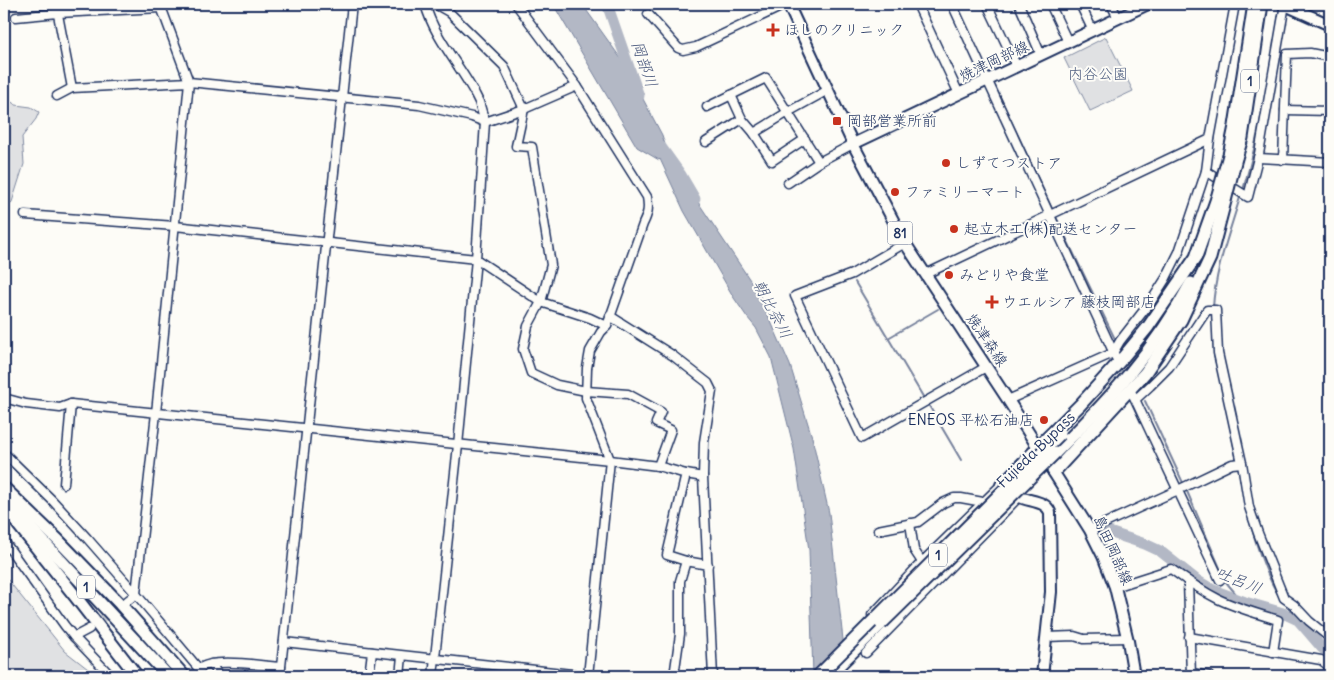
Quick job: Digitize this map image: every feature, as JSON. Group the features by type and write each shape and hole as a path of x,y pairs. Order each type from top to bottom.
{"highway":[{"name":"1","path":"1233,157 1235,126 1254,4"},
{"name":"1","path":"1038,448 1131,348 1148,327 1196,257 1221,199 1233,157 1242,138 1262,4"},
{"name":"1","path":"1054,472 1145,374 1181,320 1210,258 1222,212 1221,199"},
{"name":"Fujieda Bypass","path":"828,676 1090,419 1129,376 1177,308 1197,272 1222,212"},
{"name":"Fujieda Bypass","path":"818,676 1120,373 1166,309 1196,257"},
{"path":"4,488 113,596 184,676"},
{"name":"1","path":"4,499 168,676"},
{"path":"4,509 158,676"},
{"path":"13,518 137,676"}],"main road":[{"name":"焼津森線","path":"787,4 853,144 905,243 1038,448"},
{"path":"1285,4 1330,25"},
{"name":"焼津岡部線","path":"853,144 1093,31 1143,5"},
{"path":"1038,448 1001,485 1019,497 1044,504 1050,512 1051,592 1042,676"},
{"name":"島田岡部線","path":"1038,448 1092,534 1115,587 1128,638 1134,676"}],"street":[{"path":"56,4 72,88"},
{"path":"280,676 352,4"},
{"path":"425,4 436,31 475,94 485,122 476,259 433,676"},
{"path":"435,4 449,12 504,66 524,109 516,146 532,147 551,265 541,302 528,326 523,349 531,373 557,384 586,390 628,394 661,412 656,423 671,430 658,466"},
{"path":"284,642 589,676 610,460 586,398 587,368 590,351 606,326 649,206 647,197 577,86 516,4"},
{"path":"648,14 678,48 683,50 696,47 787,4"},
{"path":"917,4 959,94"},
{"path":"952,4 1115,356"},
{"path":"986,4 1016,67"},
{"path":"1019,4 1041,55"},
{"path":"1050,4 1068,42"},
{"path":"1080,4 1093,31"},
{"path":"1111,4 1118,18"},
{"path":"1008,400 1115,356 1120,341 1152,300 1174,265 1206,171 1210,139 1235,4"},
{"path":"1206,171 1248,197 1258,158 1285,4"},
{"path":"16,17 161,6 190,82 136,594 127,601"},
{"path":"1282,160 1288,54 1310,53 1330,56"},
{"path":"707,107 766,78 819,162"},
{"path":"57,96 72,88 190,82 419,106 472,117 485,122 524,109 577,86"},
{"path":"754,133 828,90"},
{"path":"731,95 742,119 754,133 772,161 805,139"},
{"path":"1285,110 1330,111"},
{"path":"706,142 742,119"},
{"path":"924,272 928,273 1210,139"},
{"path":"788,183 819,162 853,144"},
{"path":"1258,158 1330,162"},
{"path":"26,215 175,226 476,259 541,302 590,318 606,326"},
{"path":"905,243 852,274 795,296 862,438 986,367"},
{"path":"1220,580 1134,397 1150,386 1169,367 1207,310 1216,310 1218,353 1242,463 1249,507 1258,534 1284,598 1330,638"},
{"path":"610,316 672,355 708,383 712,391 704,442 703,477 713,676"},
{"path":"4,398 26,404 60,408 70,404 610,460 658,466 703,477"},
{"path":"64,484 70,404"},
{"path":"4,453 52,500 136,594 200,670 219,662 281,668"},
{"path":"1092,534 1232,464 1242,463"},
{"path":"686,474 667,555 708,565"},
{"path":"814,676 922,562 1001,485"},
{"path":"866,653 1019,497"},
{"path":"878,530 918,522 943,503 954,498 983,502"},
{"path":"910,523 914,550 922,562"},
{"path":"4,541 65,626 111,676"},
{"path":"674,676 680,634 680,582 686,561"},
{"path":"1115,587 1171,569 1218,599 1278,620 1273,652"},
{"path":"1188,581 1191,675 1209,676"},
{"path":"74,636 89,628"},
{"path":"1046,637 1074,636 1084,639 1128,638"},
{"path":"1189,637 1321,660 1330,667"},
{"path":"369,676 372,652"},
{"path":"400,676 402,656"},
{"path":"211,664 220,676"}],"green space":[{"name":"内谷公園","path":"1106,37 1133,91 1090,111 1064,58"},
{"path":"4,97 16,105 31,107 39,112 22,137 24,164 12,202 4,213"},
{"path":"4,575 65,651 97,676 4,676"}],"shaded area":[{"path":"553,4 582,4 624,63 662,135 670,160 758,292 790,365 812,437 829,513 847,676 813,676 809,550 794,449 771,357 756,328 734,298 684,211 660,159 637,147"}],"waterway":[{"name":"岡部川","path":"607,4 639,96"},
{"path":"1243,190 1265,99 1280,6"},
{"path":"995,86 1053,211"},
{"name":"朝比奈川","path":"661,147 695,199"},
{"path":"1213,308 1220,265 1241,194"},
{"path":"1055,215 1115,339"},
{"path":"855,282 925,400"},
{"path":"888,338 938,309"},
{"path":"1213,316 1214,356 1220,378"},
{"path":"1145,401 1184,485"},
{"path":"928,404 961,460"},
{"path":"1226,407 1237,461"},
{"path":"1238,466 1243,493"},
{"path":"1186,489 1226,582 1245,602"},
{"path":"1249,519 1265,569 1279,596"},
{"name":"吐呂川","path":"1103,530 1160,551 1198,581 1213,590 1283,613 1298,620 1322,648 1330,653"},
{"path":"1284,602 1298,620"}],"tunnel":[{"path":"92,626 124,603"}],"place":[{"name":"ほしのクリニック","path":"773,30"},
{"name":"岡部営業所前","path":"837,121"},
{"name":"しずてつストア","path":"946,163"},
{"name":"ファミリーマート","path":"895,192"},
{"name":"起立木工(株)配送センター","path":"954,229"},
{"name":"みどりや食堂","path":"949,275"},
{"name":"ウエルシア 藤枝岡部店","path":"992,302"},
{"name":"ENEOS 平松石油店","path":"1044,420"}]}
